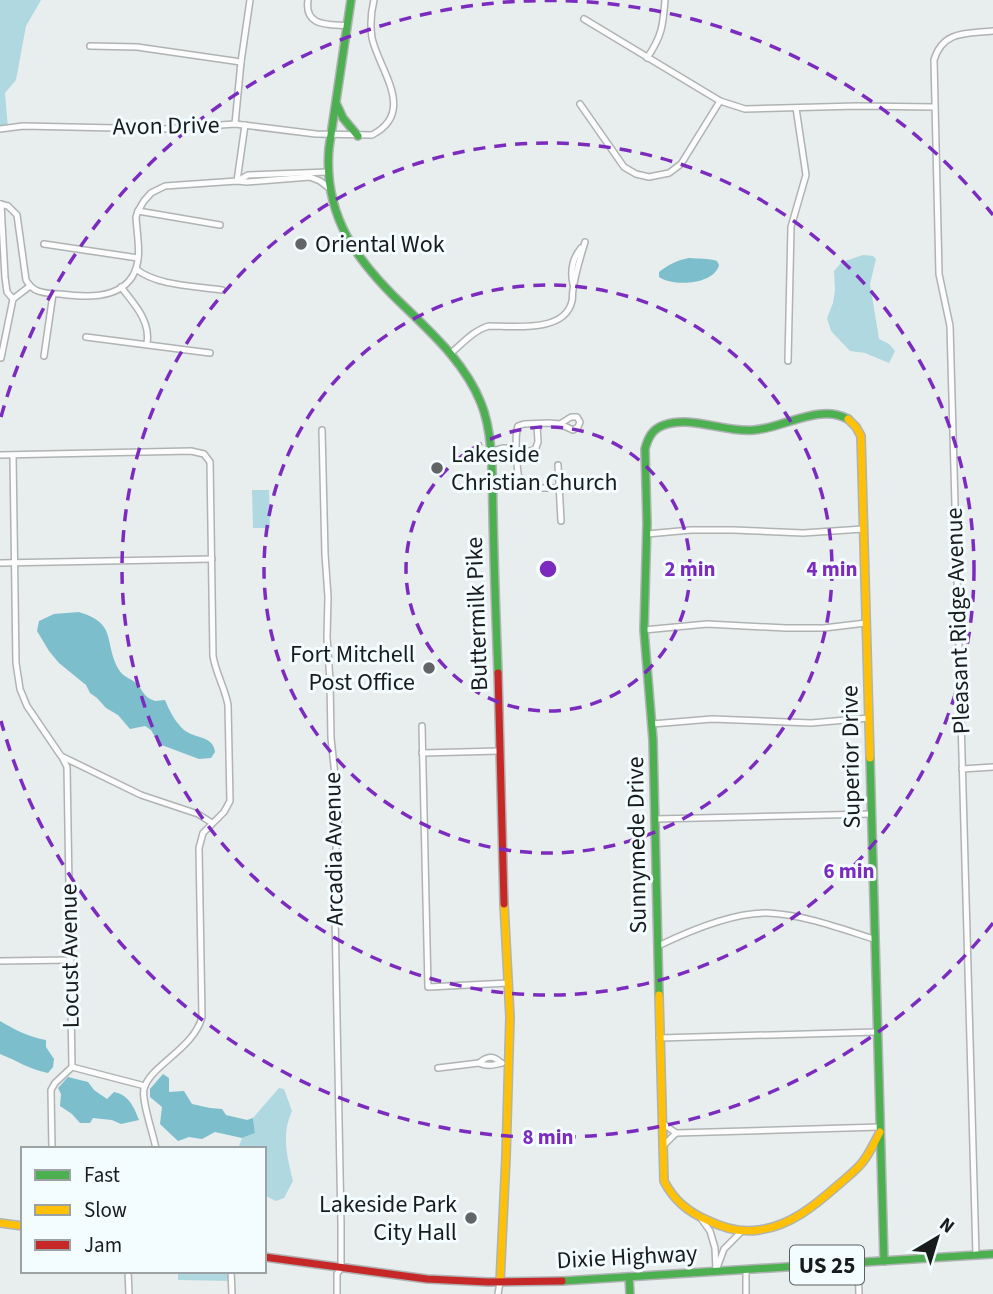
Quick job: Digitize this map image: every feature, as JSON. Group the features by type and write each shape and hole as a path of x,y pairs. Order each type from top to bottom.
{"main road":[{"name":"Buttermilk Pike","path":"351,0 328,172 341,226 356,254 377,279 451,353 461,367 481,404 490,453 510,1017 505,1062 500,1282"},
{"path":"336,104 343,118 358,136"},
{"name":"Sunnymede Drive","path":"852,422 833,414 759,430 740,431 701,424 675,423 666,424 652,432 647,439 644,630 652,724 663,1172 667,1187 680,1203 700,1217 724,1229 741,1232 762,1231 797,1218 836,1187 864,1160 880,1130"},
{"name":"Superior Drive","path":"852,422 861,436 884,1261"},
{"path":"0,1223 21,1226"},
{"name":"Dixie Highway","path":"266,1257 452,1281 500,1282 572,1281 993,1254"},
{"path":"629,1277 630,1294"}],"street":[{"path":"235,124 250,0"},
{"path":"308,0 307,10 313,20 348,26"},
{"path":"358,136 372,135 379,131 389,120 394,101 394,92 372,37 374,0"},
{"path":"648,58 662,30 665,0"},
{"path":"584,19 720,101 745,109 934,107"},
{"name":"Pleasant Ridge Avenue","path":"976,1255 950,326 939,274 934,60 943,43 955,36 993,31"},
{"path":"90,46 137,47 241,62"},
{"path":"580,104 624,167 649,177 669,173 681,164 720,101"},
{"path":"788,361 790,227 806,175 796,108"},
{"name":"Avon Drive","path":"0,129 23,125 163,129 235,124 358,136"},
{"path":"237,181 245,125"},
{"path":"237,181 248,175 328,172"},
{"path":"13,299 7,292 5,277 1,204 8,206 16,215 26,280 30,286 36,291 86,296 111,292 129,281 136,269 138,258 138,211 151,193 165,186 310,177 330,188"},
{"path":"138,211 219,225"},
{"path":"451,353 482,328 556,322 572,302 573,287 585,242 571,269 573,287"},
{"path":"44,244 138,258"},
{"path":"136,269 147,277 161,281 222,290"},
{"path":"1,358 13,299 30,286"},
{"path":"121,287 142,316 148,330 146,344"},
{"path":"44,356 53,294"},
{"path":"86,337 210,353"},
{"path":"559,488 527,488 520,484 516,431 524,424 561,424"},
{"path":"490,453 502,455 529,452 537,447 537,424"},
{"name":"Arcadia Avenue","path":"322,430 331,738 339,813 335,914 341,1268 337,1274 337,1294"},
{"path":"0,455 191,451 204,454 210,462 213,656 228,705 230,794 229,805 203,833 199,848 202,1017 188,1042 158,1069 143,1091 156,1147"},
{"path":"13,455 16,663 19,686 27,706 61,755 141,794 198,814 212,823"},
{"path":"558,465 561,521"},
{"path":"647,534 717,530 803,533 863,529"},
{"path":"0,563 212,559"},
{"path":"644,630 707,624 824,628 866,623"},
{"path":"652,724 712,719 811,723 869,718"},
{"path":"422,726 428,987 509,983"},
{"path":"422,753 500,751"},
{"name":"Locust Avenue","path":"61,755 67,767 72,1067"},
{"path":"962,769 993,767"},
{"path":"655,819 871,814"},
{"path":"658,946 716,923 765,913 816,920 874,939"},
{"path":"0,961 71,960"},
{"path":"659,1038 877,1032"},
{"path":"438,1068 479,1063 491,1057 505,1062"},
{"path":"52,1147 51,1090 54,1083 72,1067 145,1086"},
{"path":"662,1123 676,1133 880,1130"},
{"path":"663,1146 676,1133"},
{"path":"700,1217 710,1231 715,1248 716,1271"},
{"path":"716,1271 724,1249 741,1232"},
{"path":"858,1263 859,1294"},
{"path":"746,1270 746,1294"},
{"path":"128,1273 129,1294"},
{"path":"231,1273 232,1294"},
{"path":"498,1294 500,1282"}],"shaded area":[{"path":"0,0 41,0 26,26 16,80 5,93 8,128 0,129"},
{"path":"863,255 876,259 870,284 879,339 895,351 889,363 865,353 850,351 831,331 827,318 835,290 834,271 842,262"},
{"path":"689,258 714,260 719,265 716,272 709,277 692,282 674,282 659,277 659,272 666,267"},
{"path":"252,490 269,490 270,528 253,528"},
{"path":"79,612 105,628 114,660 122,674 137,684 149,698 155,701 165,700 184,730 211,743 215,752 211,758 199,759 159,744 151,730 145,726 130,729 118,715 90,693 86,685 59,663 37,631 39,621 54,614"},
{"path":"0,1021 22,1033 46,1040 46,1047 54,1059 53,1067 48,1073 0,1054"},
{"path":"163,1074 169,1078 169,1092 184,1091 192,1104 222,1109 226,1115 247,1120 253,1118 255,1133 242,1138 215,1132 202,1139 189,1137 178,1141 160,1124 162,1107 150,1097 150,1089"},
{"path":"68,1077 88,1082 107,1099 114,1092 124,1096 133,1106 139,1120 121,1124 93,1118 90,1123 80,1123 60,1106 61,1094 58,1088"},
{"path":"279,1088 284,1089 292,1111 286,1137 293,1181 284,1198 276,1201 266,1196 266,1147 239,1147 242,1138 255,1133 253,1118"},
{"path":"178,1273 231,1273 232,1281 178,1280"}],"traffic: fast":[{"path":"351,0 329,148 332,196 338,217 359,256 449,352 467,376 481,403 492,457 498,673"},
{"path":"337,105 343,118 358,136"},
{"path":"659,995 653,740 644,630 646,445 656,429 675,422 754,430 813,415 837,415 848,419"},
{"path":"870,758 884,1261"},
{"path":"562,1281 993,1254"},
{"path":"629,1277 630,1294"}],"traffic: slow":[{"path":"848,419 861,436 870,758"},
{"path":"500,1282 510,1017 504,904"},
{"path":"659,995 664,1181 677,1199 694,1213 719,1225 738,1230 770,1228 791,1220 852,1173 866,1157 880,1132"},
{"path":"0,1223 21,1226"}],"traffic: jam":[{"path":"498,673 504,904"},
{"path":"266,1257 427,1279 562,1281"}],"place":[{"name":"Oriental Wok","path":"301,244"},
{"name":"Lakeside Christian Church","path":"437,468"},
{"name":"Fort Mitchell Post Office","path":"429,668"},
{"name":"Lakeside Park City Hall","path":"471,1218"}]}
